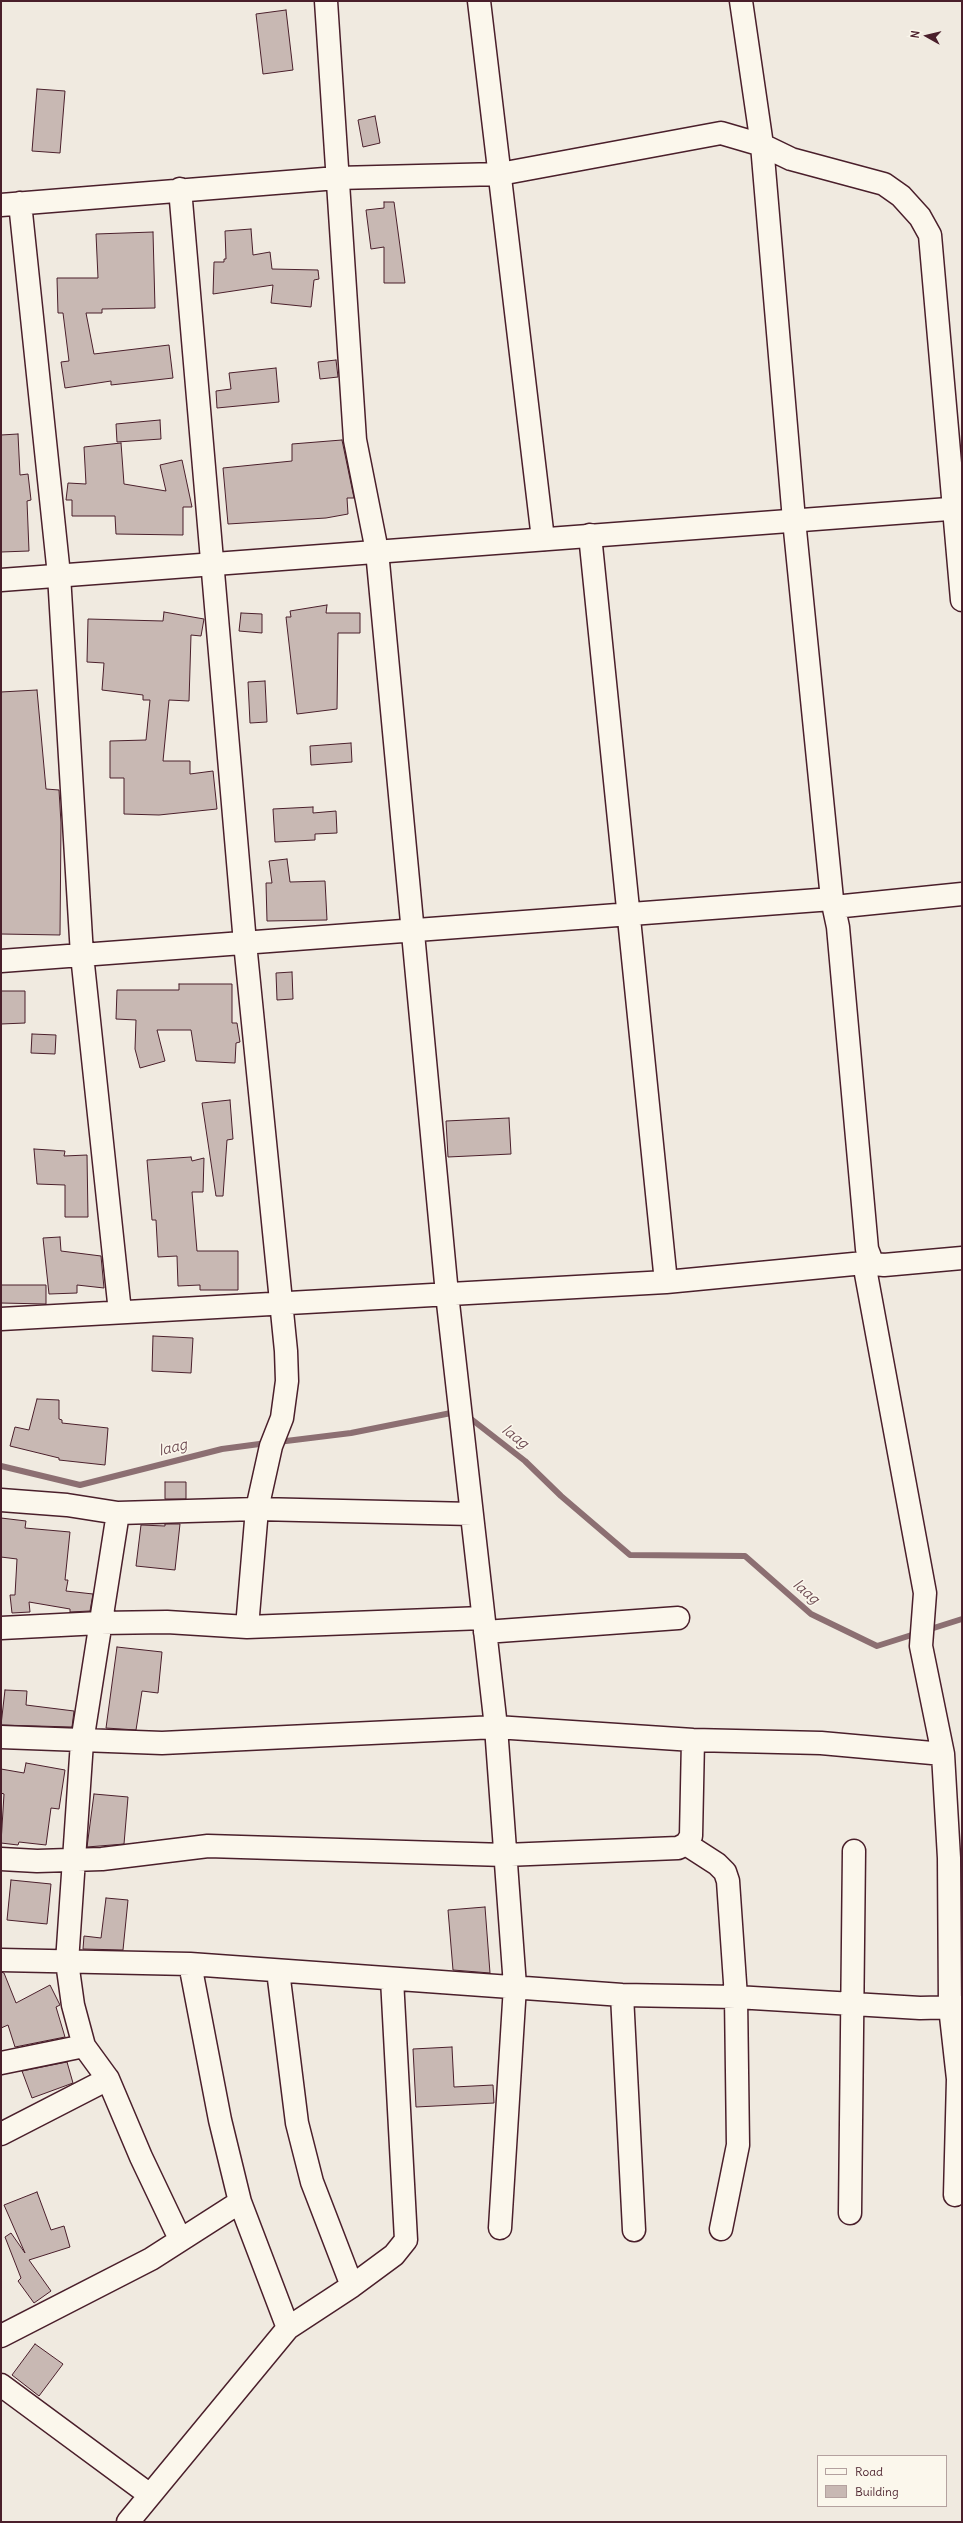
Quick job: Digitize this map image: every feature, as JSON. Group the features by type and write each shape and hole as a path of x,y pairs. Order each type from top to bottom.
{"street":[{"path":"326,1 355,440 377,551 447,1294 496,1727 515,1986 500,2228"},
{"path":"479,1 543,539"},
{"path":"741,1 762,145 794,520 833,903 838,927 868,1262 925,1593 921,1646 943,1754 956,2007 958,2079 955,2195"},
{"path":"120,1312 82,955 59,575 10,204 180,189 338,178 500,174 721,133 762,145 791,159 884,184 901,196 920,217 930,235 959,508 962,600"},
{"path":"180,189 245,943 287,1381 282,1418 271,1446 257,1509 248,1627"},
{"path":"1,580 959,508"},
{"path":"590,536 666,1282"},
{"path":"1,961 629,914 833,903 962,894"},
{"path":"1,1319 666,1282 868,1262 884,1265 962,1258"},
{"path":"1,1500 67,1505 118,1513 257,1509 472,1514"},
{"path":"118,1513 82,1742 67,1962 73,2005 84,2046 108,2079 141,2157 180,2239"},
{"path":"1,1628 100,1623 167,1622 248,1627 484,1625 678,1618"},
{"path":"1,1737 82,1742 162,1743 496,1727 693,1740 821,1743 943,1754"},
{"path":"1,1859 37,1861 116,1858 208,1846 505,1855 678,1848 686,1844 691,1836 693,1740"},
{"path":"686,1844 717,1864 725,1872 728,1881 736,1996 738,2145 721,2228"},
{"path":"850,2213 851,2004 854,1851"},
{"path":"1,1960 190,1964 392,1979 515,1986 622,1996 736,1996 851,2004 956,2007"},
{"path":"190,1964 220,2120 240,2202 288,2328"},
{"path":"278,1970 298,2123 312,2182 352,2286"},
{"path":"128,2522 213,2422 288,2328 352,2286 394,2255 406,2240 392,1979"},
{"path":"622,1996 634,2230"},
{"path":"1,2063 84,2046"},
{"path":"1,2134 108,2079"},
{"path":"1,2336 151,2260 180,2239 240,2202"},
{"path":"1,2385 150,2496"}],"building":[{"path":"286,10 293,70 263,74 256,14"},
{"path":"37,89 65,91 60,153 32,151"},
{"path":"375,116 380,143 363,147 358,120"},
{"path":"384,202 394,202 405,283 384,283 384,247 371,249 366,210 384,208"},
{"path":"251,229 253,255 270,252 272,269 318,270 319,279 314,280 311,307 271,303 273,285 213,294 214,262 224,262 224,259 226,259 225,231"},
{"path":"153,232 155,308 102,309 102,313 86,313 94,354 169,345 173,378 111,385 111,381 65,388 61,362 69,361 63,313 58,313 57,278 98,278 96,234"},
{"path":"336,360 338,377 320,379 318,362"},
{"path":"276,368 279,402 217,408 216,391 231,389 229,373"},
{"path":"160,420 161,439 117,442 116,424"},
{"path":"18,434 20,475 28,474 31,500 27,501 29,551 1,552 1,435"},
{"path":"342,440 354,498 347,498 348,514 326,518 228,524 223,468 292,461 292,444"},
{"path":"121,443 124,484 166,491 160,465 182,460 192,507 183,507 183,535 116,534 115,516 72,516 72,500 66,500 68,483 86,484 84,447"},
{"path":"327,605 326,613 360,613 360,633 338,633 337,709 297,714 286,617 291,617 290,611"},
{"path":"164,612 204,619 201,636 191,635 189,701 169,700 163,761 190,761 190,774 213,771 217,809 159,815 124,814 124,778 110,778 110,741 146,740 150,700 143,700 143,695 102,690 104,663 87,662 88,619 163,621"},
{"path":"241,613 262,614 262,633 239,631"},
{"path":"265,681 267,722 250,723 248,682"},
{"path":"37,690 46,789 59,790 61,823 60,935 1,934 1,692"},
{"path":"351,743 352,762 311,765 310,746"},
{"path":"313,807 313,813 336,811 337,833 315,834 315,840 275,842 273,809"},
{"path":"287,859 290,882 325,881 327,920 267,921 266,883 272,883 269,861"},
{"path":"292,972 293,999 277,1000 276,973"},
{"path":"179,984 232,984 232,1023 237,1023 240,1042 236,1043 235,1063 196,1061 191,1030 157,1030 165,1061 140,1068 135,1049 136,1020 116,1019 117,990 179,990"},
{"path":"1,991 25,991 25,1023 1,1024"},
{"path":"32,1034 56,1035 55,1054 31,1053"},
{"path":"230,1100 233,1139 227,1140 223,1196 216,1196 202,1103"},
{"path":"509,1118 511,1154 448,1157 446,1121"},
{"path":"34,1149 65,1151 64,1156 87,1155 88,1217 65,1217 65,1185 37,1184"},
{"path":"191,1157 192,1161 204,1158 203,1192 192,1192 197,1251 238,1251 238,1290 200,1290 200,1285 178,1286 177,1256 158,1257 156,1220 152,1220 147,1160"},
{"path":"60,1237 61,1251 101,1256 104,1288 77,1285 77,1293 49,1294 43,1238"},
{"path":"1,1285 46,1285 46,1304 1,1303"},
{"path":"153,1336 193,1338 191,1373 152,1371"},
{"path":"37,1399 59,1400 59,1419 62,1420 62,1423 108,1428 105,1465 59,1460 59,1458 10,1446 15,1427 29,1430"},
{"path":"165,1482 186,1482 186,1499 165,1499"},
{"path":"1,1518 26,1521 25,1528 70,1532 65,1580 68,1580 66,1591 93,1594 90,1611 70,1612 70,1609 29,1602 30,1612 12,1613 10,1595 15,1595 17,1559 1,1557"},
{"path":"165,1524 180,1524 175,1570 136,1566 141,1525 165,1526"},
{"path":"117,1647 162,1652 158,1693 142,1691 136,1730 106,1728"},
{"path":"5,1690 27,1691 26,1705 74,1711 72,1727 1,1725"},
{"path":"26,1763 65,1770 59,1809 51,1808 46,1845 19,1842 18,1845 1,1843 4,1794 1,1793 1,1769 24,1773"},
{"path":"94,1794 128,1797 124,1844 87,1847"},
{"path":"11,1880 51,1884 47,1924 7,1920"},
{"path":"106,1898 128,1900 123,1950 83,1949 84,1936 101,1938"},
{"path":"485,1907 490,1973 453,1970 448,1910"},
{"path":"1,1972 4,1973 16,2003 50,1985 60,2005 56,2007 65,2037 15,2047 8,2025 1,2028"},
{"path":"452,2047 454,2087 493,2085 494,2103 416,2107 413,2049"},
{"path":"67,2062 73,2083 32,2098 22,2071"},
{"path":"37,2192 51,2230 64,2226 70,2247 29,2260 51,2291 34,2303 18,2281 21,2278 5,2237 11,2233 25,2253 4,2205"},
{"path":"35,2344 63,2364 39,2396 12,2375"}],"waterway":[{"name":"laag","path":"278,1442 351,1433 456,1412"},
{"name":"laag","path":"466,1415 525,1461 561,1496 630,1555 745,1556 811,1614 877,1646 962,1619"},
{"name":"laag","path":"1,1466 80,1485 222,1449 267,1443"}]}
